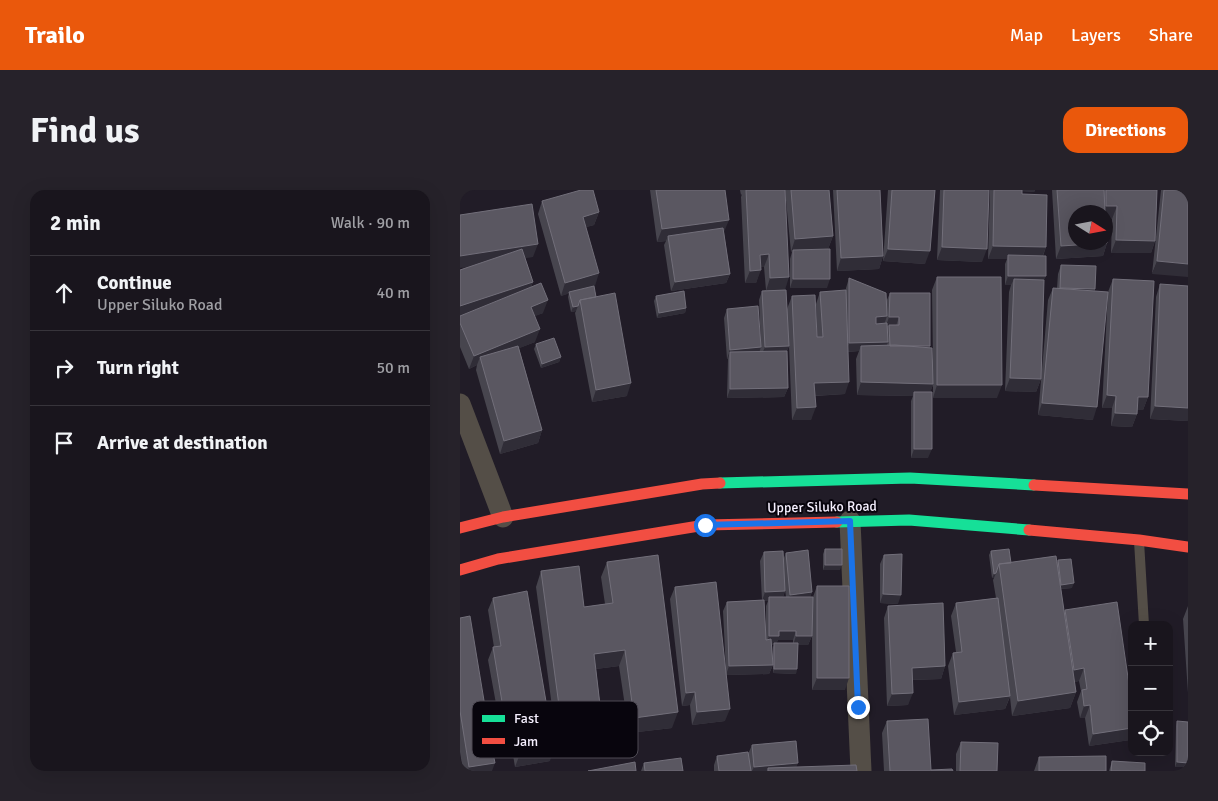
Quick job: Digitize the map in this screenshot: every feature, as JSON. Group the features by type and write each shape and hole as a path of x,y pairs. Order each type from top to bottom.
{"main road":[{"name":"Upper Siluko Road","path":"460,528 503,517 702,484 910,478 1188,494"},
{"name":"Upper Siluko Road","path":"460,570 498,559 705,525 909,520 1139,540 1188,547"}],"street":[{"path":"460,404 503,517"},
{"path":"850,521 860,771"}],"lane":[{"path":"1139,540 1144,621"}],"building":[{"path":"581,190 593,190 599,212 583,217 599,273 565,283 542,201"},
{"path":"656,190 725,190 729,220 662,229"},
{"path":"746,190 785,190 789,277 770,278 769,254 760,255 761,270 750,271"},
{"path":"791,190 829,190 833,236 795,239"},
{"path":"837,190 880,190 883,256 841,258"},
{"path":"892,190 935,190 930,251 888,249"},
{"path":"944,190 989,190 987,249 942,247"},
{"path":"994,190 1022,190 1022,194 1047,195 1046,247 993,246"},
{"path":"1057,190 1104,190 1105,205 1068,205 1068,246 1061,246"},
{"path":"1106,190 1157,190 1155,241 1116,240 1117,206 1106,205"},
{"path":"1164,190 1188,190 1188,264 1157,261"},
{"path":"532,204 538,244 460,256 460,215"},
{"path":"723,228 730,274 675,282 668,236"},
{"path":"522,249 533,282 460,306 460,270"},
{"path":"830,249 830,279 793,279 793,250"},
{"path":"1008,255 1046,256 1046,276 1008,276"},
{"path":"1061,265 1096,266 1095,289 1060,288"},
{"path":"937,277 1001,277 1002,385 937,385"},
{"path":"849,278 886,293 887,316 876,317 876,324 887,323 888,342 849,343"},
{"path":"1014,279 1044,280 1041,379 1010,378"},
{"path":"1113,279 1154,281 1148,397 1138,397 1137,414 1115,413 1116,396 1107,395"},
{"path":"541,283 548,300 531,307 540,329 474,356 460,323 460,316"},
{"path":"1160,284 1188,286 1188,408 1155,406"},
{"path":"594,286 596,297 580,300 578,306 573,307 569,292"},
{"path":"1053,288 1108,292 1097,407 1042,403"},
{"path":"786,290 789,346 765,347 762,291"},
{"path":"846,290 849,382 814,383 816,407 797,408 792,296 815,295 817,337 823,337 820,292"},
{"path":"684,291 686,308 659,313 656,296"},
{"path":"615,293 631,383 596,390 580,300"},
{"path":"890,293 930,293 930,346 890,346 889,325 899,325 899,317 889,317"},
{"path":"758,306 761,347 730,350 727,309"},
{"path":"554,338 561,357 542,364 536,344"},
{"path":"895,345 932,348 933,384 861,382 861,346"},
{"path":"518,346 542,430 504,441 480,357"},
{"path":"787,351 788,388 730,389 730,352"},
{"path":"914,392 932,392 932,449 914,449"},
{"path":"825,549 842,549 842,565 825,565"},
{"path":"1009,549 1011,563 999,564 994,574 991,551"},
{"path":"808,550 812,592 790,595 786,553"},
{"path":"783,551 785,591 765,592 764,552"},
{"path":"902,554 901,595 883,594 884,555"},
{"path":"658,555 678,712 638,717 638,701 632,701 625,650 594,654 600,701 558,701 541,571 579,566 584,607 613,603 607,562"},
{"path":"1056,556 1076,692 1018,701 999,564"},
{"path":"1071,559 1074,583 1061,585 1058,560"},
{"path":"716,582 730,709 697,712 695,692 686,693 675,587"},
{"path":"817,586 849,586 849,678 817,678"},
{"path":"527,591 546,701 502,701 493,647 501,646 493,598"},
{"path":"769,597 813,597 812,636 796,636 796,631 779,631 779,636 769,636"},
{"path":"998,598 1010,696 959,702 953,653 962,652 956,603"},
{"path":"764,600 766,640 771,639 773,665 729,666 727,602"},
{"path":"1117,602 1128,678 1128,729 1093,734 1090,705 1084,706 1082,690 1087,689 1084,668 1074,670 1065,610"},
{"path":"943,603 945,666 912,668 913,693 892,694 888,606"},
{"path":"470,616 484,701 472,701 472,758 494,758 495,763 469,767 460,711 460,618"},
{"path":"774,643 798,643 797,669 774,669"},
{"path":"928,719 931,770 952,769 953,771 890,771 887,721"},
{"path":"1177,721 1188,722 1188,763 1177,762"},
{"path":"796,741 798,763 754,767 752,745"},
{"path":"961,742 998,743 997,771 960,771"},
{"path":"748,752 751,771 719,771 717,756"},
{"path":"1106,756 1106,771 1039,771 1039,757"},
{"path":"681,758 683,771 645,771 644,763"},
{"path":"1112,761 1145,763 1145,771 1111,771"},
{"path":"635,762 636,771 588,771"},
{"path":"856,765 857,771 768,771 768,768"}],"traffic: fast":[{"path":"720,483 910,478 1034,485"},
{"path":"837,522 909,520 1029,530"}],"traffic: jam":[{"path":"460,528 503,517 702,484 720,483"},
{"path":"1034,485 1188,494"},
{"path":"460,570 498,559 705,525 837,522"},
{"path":"1029,530 1139,540 1188,547"}],"route":[{"path":"705,525 850,521 858,707"}]}
